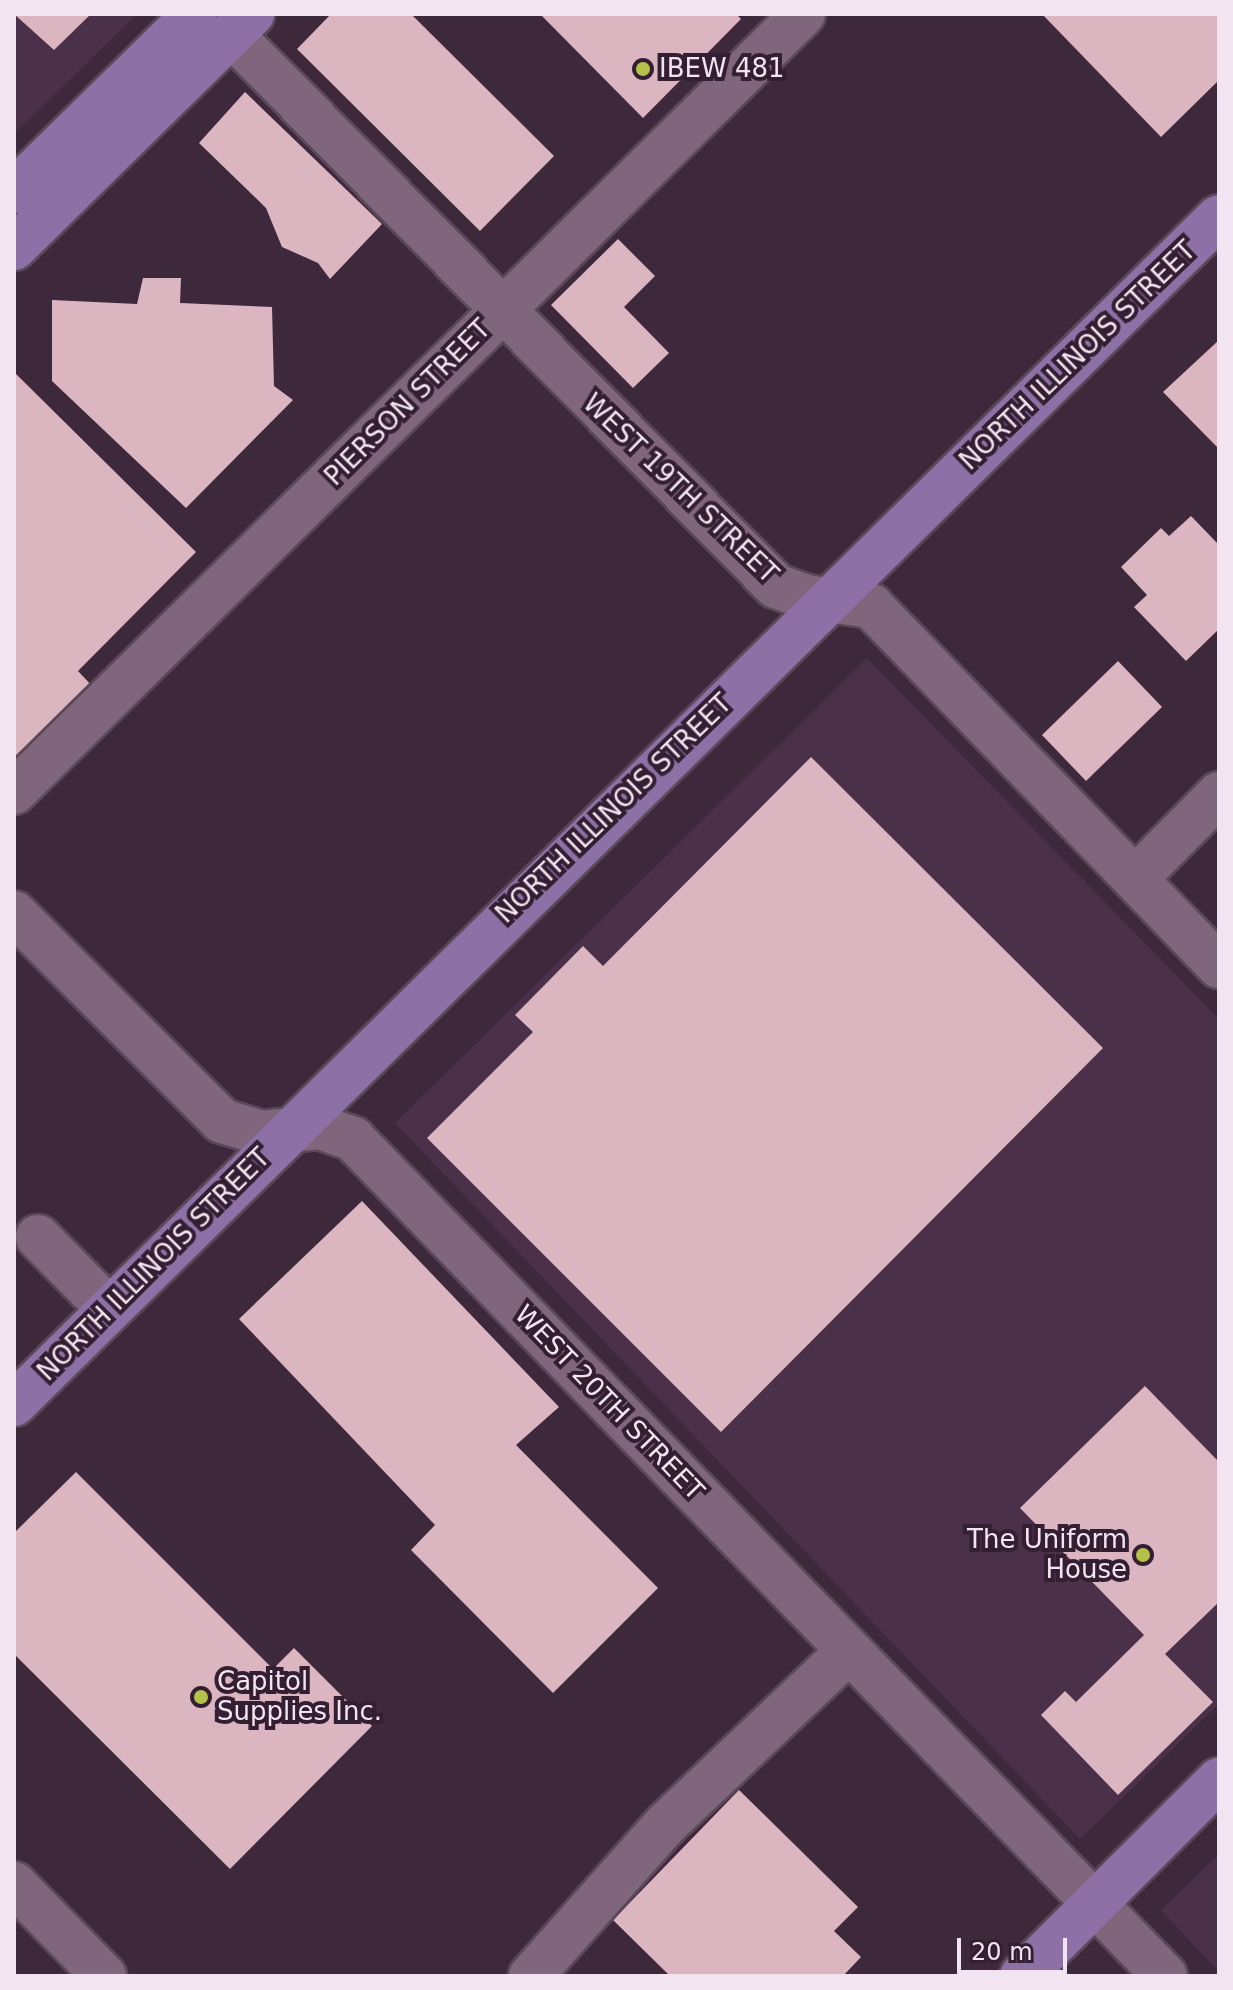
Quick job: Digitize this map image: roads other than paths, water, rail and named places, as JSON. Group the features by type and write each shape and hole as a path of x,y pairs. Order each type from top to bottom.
{"main road":[{"path":"14,191 226,21"},
{"path":"14,248 226,21"},
{"name":"NORTH ILLINOIS STREET","path":"14,1404 1219,217"},
{"path":"1022,1976 1219,1780"}],"street":[{"name":"PIERSON STREET","path":"14,792 803,14"},
{"name":"WEST 19TH STREET","path":"226,21 501,312 776,586 790,593 871,606 1219,966"},
{"path":"1135,879 1219,794"},
{"name":"WEST 20TH STREET","path":"14,913 215,1116 248,1131 319,1127 353,1139 1165,1976"},
{"path":"38,1237 109,1309"},
{"path":"531,1976 665,1825 849,1651"},
{"path":"14,1884 83,1969"}],"place":[{"name":"IBEW 481","path":"643,69"},
{"name":"The Uniform House","path":"1143,1555"},
{"name":"Capitol Supplies Inc.","path":"201,1697"}]}
